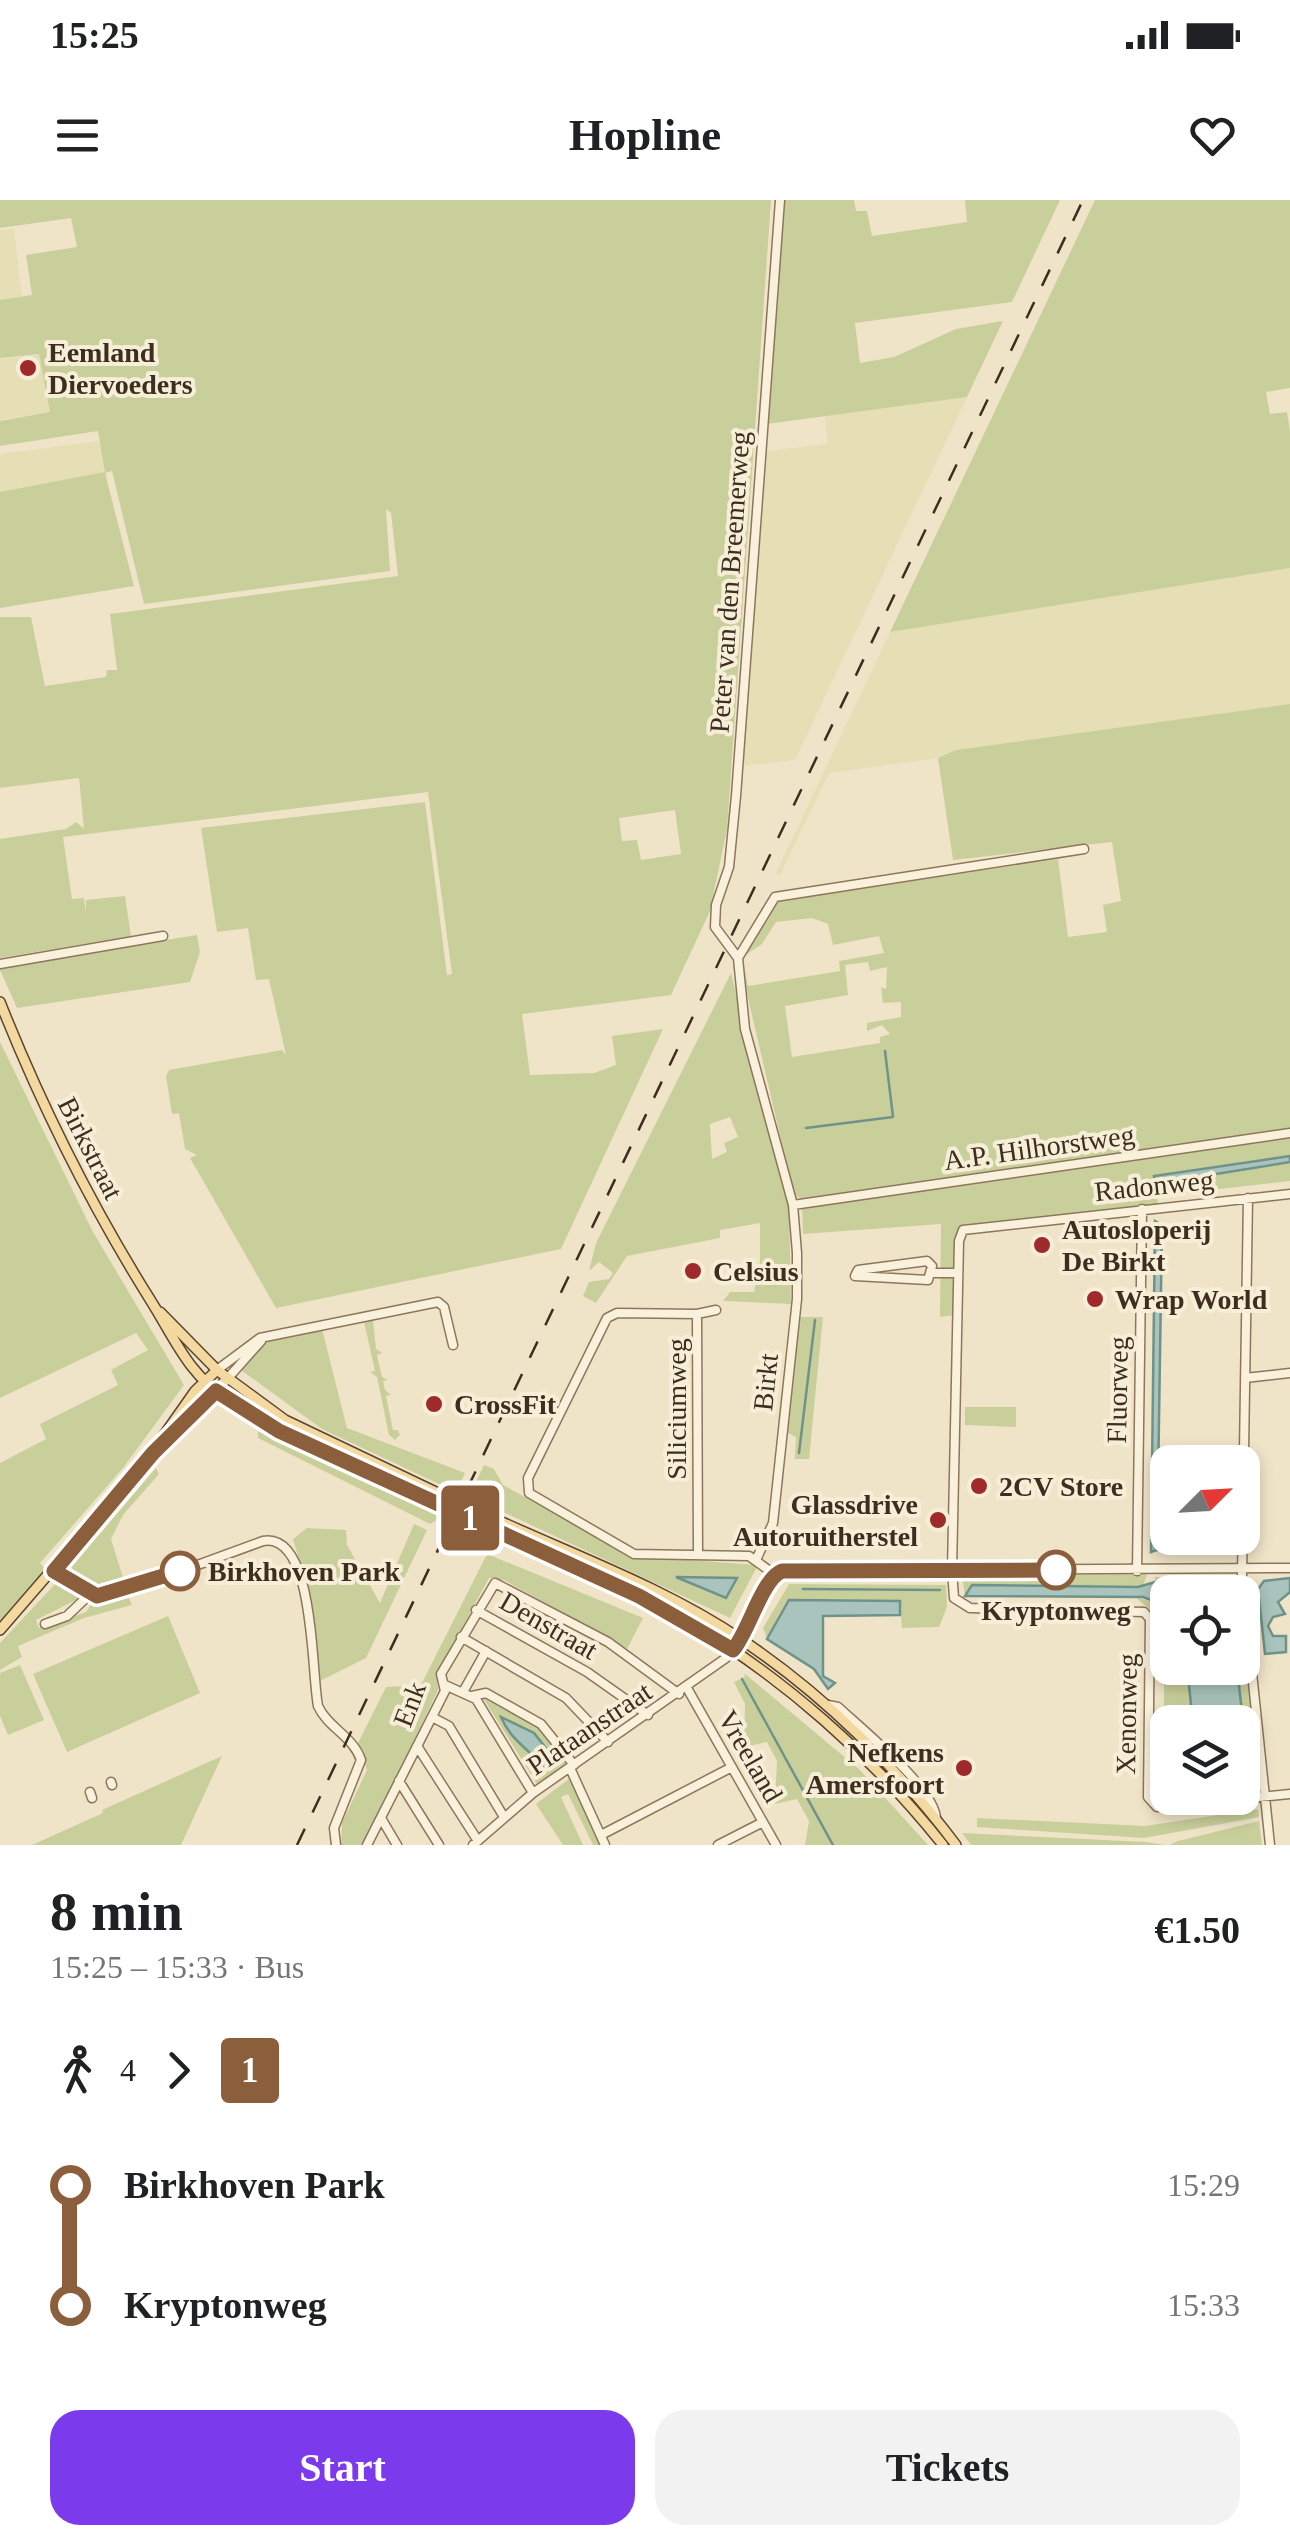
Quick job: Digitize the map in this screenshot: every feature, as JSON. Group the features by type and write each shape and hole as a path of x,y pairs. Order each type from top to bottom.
{"main road":[{"name":"Birkstraat","path":"0,1002 3,1019 102,1219 167,1335 205,1381 279,1431 438,1499"},
{"name":"Birkstraat","path":"155,1308 217,1370 285,1420 438,1499"},
{"path":"153,1453 165,1430 217,1370"},
{"path":"0,1630 153,1453 228,1378"},
{"path":"438,1499 690,1610 742,1639 824,1705 936,1819 956,1845"},
{"path":"480,1518 684,1618 733,1650 832,1728 911,1806 943,1845"}],"street":[{"name":"Peter van den Breemerweg","path":"780,200 736,796 729,867 714,917 715,928 738,958 745,1029 794,1205"},
{"path":"738,958 775,896 1084,849"},
{"path":"0,964 163,936"},
{"name":"A.P. Hilhorstweg","path":"794,1205 1290,1133"},
{"name":"Radonweg","path":"958,1273 963,1230 1290,1194"},
{"path":"1248,1198 1243,1570 1270,1845"},
{"name":"Birkt","path":"756,1560 772,1522 797,1299 794,1205"},
{"name":"Fluorweg","path":"1137,1571 1142,1209"},
{"path":"927,1261 933,1272 928,1280 854,1276 858,1270 927,1261"},
{"path":"897,1265 898,1279"},
{"path":"933,1272 958,1273 952,1570"},
{"path":"217,1370 246,1344 438,1302 444,1307 453,1345"},
{"path":"697,1314 716,1310"},
{"name":"Siliciumweg","path":"698,1554 697,1314 617,1313 607,1318 528,1478 533,1498 634,1554 698,1554 756,1560"},
{"path":"228,1378 255,1344 269,1338"},
{"path":"1245,1378 1290,1373"},
{"path":"54,1571 88,1595 124,1592 263,1541 278,1540 290,1548 303,1585 318,1706 327,1721 354,1746 361,1760 334,1828 336,1845"},
{"path":"756,1560 774,1574 802,1568 1290,1568"},
{"name":"Xenonweg","path":"952,1570 954,1598 970,1608 1144,1612 1150,1619 1150,1802 1168,1808 1266,1796"},
{"name":"Plataanstraat","path":"475,1843 533,1793 683,1691 733,1650 774,1574"},
{"name":"Enk","path":"367,1845 432,1717 445,1685 441,1674 495,1582 608,1642 683,1691"},
{"path":"45,1624 67,1616 88,1595"},
{"name":"Denstraat","path":"476,1610 586,1672 648,1715"},
{"path":"461,1637 566,1698 608,1742"},
{"path":"468,1694 486,1651"},
{"path":"445,1685 468,1694 486,1693 541,1724 572,1767 605,1845"},
{"name":"Vreeland","path":"683,1691 776,1845"},
{"path":"468,1694 533,1793"},
{"path":"432,1717 449,1726 504,1817"},
{"path":"417,1746 475,1843"},
{"path":"601,1835 732,1767"},
{"path":"399,1781 439,1845"},
{"path":"1266,1796 1290,1794"},
{"path":"380,1818 397,1845"},
{"path":"718,1845 763,1822"}],"shaded area":[{"path":"14,229 22,297 0,300 0,230"},
{"path":"42,354 53,412 0,420 0,359"},
{"path":"967,397 795,760 743,766 765,451 827,444 825,416"},
{"path":"100,441 107,476 0,496 0,454"},
{"path":"1290,568 1290,704 956,750 938,758 829,773 780,875 776,873 890,632"}],"green space":[{"path":"0,200 771,200 727,829 710,911 671,995 522,1014 530,1075 594,1073 616,1065 612,1036 663,1029 561,1249 276,1308 190,1158 197,1155 185,1149 179,1113 172,1114 166,1076 169,1070 282,1050 286,1055 269,979 256,980 248,928 217,932 201,828 425,802 447,975 452,974 428,792 63,837 72,899 84,898 86,913 86,900 125,896 131,936 0,958 0,839 66,829 76,822 84,829 79,778 0,788 0,617 31,617 45,686 106,677 107,670 117,670 110,614 398,576 391,513 386,509 390,571 144,604 112,471 105,473 134,586 0,608 0,492 105,472 98,431 0,446 0,421 50,412 39,354 0,358 0,300 32,295 26,255 77,247 71,218 0,228","holes":["675,810 681,854 641,860 637,840 622,841 619,818"]},
{"path":"785,200 854,200 856,211 867,211 872,236 967,222 965,200 1060,200 1012,302 855,323 860,363 894,357 956,329 1003,321 967,397 767,424"},
{"path":"1095,200 1290,200 1290,388 1266,392 1270,414 1287,412 1290,432 1290,568 890,632"},
{"path":"1290,704 1290,1129 804,1200 794,1195 741,968 744,966 748,986 840,971 839,961 884,953 879,936 833,945 828,924 812,918 776,922 762,944 744,956 777,901 1058,859 1068,937 1107,932 1103,905 1121,901 1112,842 953,860 938,758 956,750","holes":["868,962 870,971 887,967 886,989 881,987 883,1003 901,1002 901,1017 867,1023 867,1031 882,1025 890,1034 880,1037 880,1043 792,1057 785,1006 848,995 845,965"]},
{"path":"197,935 200,952 190,982 17,1008 0,970 0,966"},
{"path":"731,973 789,1206 791,1304 723,1301 730,1292 754,1292 760,1262 760,1223 720,1230 720,1238 627,1256 596,1303 583,1296 589,1282 609,1279 613,1273 599,1262 589,1271 596,1243","holes":["730,1117 738,1137 724,1143 727,1152 712,1159 710,1124"]},
{"path":"0,1042 93,1232 184,1385 123,1468 40,1563 46,1570 0,1621 0,1463 46,1439 40,1424 118,1385 111,1370 148,1350 136,1333 0,1398"},
{"path":"1290,1134 1290,1156 1155,1176 1158,1204 962,1226 955,1236 954,1315 940,1317 941,1224 803,1234 802,1207"},
{"path":"1290,1162 1290,1181 1177,1194 1177,1180"},
{"path":"799,1317 823,1317 809,1459 795,1459 796,1437 788,1433"},
{"path":"373,1320 376,1349 382,1353 377,1355 382,1377 388,1380 383,1381 385,1390 391,1395 386,1396 393,1430 400,1435 395,1440 389,1435 377,1377 370,1372 375,1371 364,1322"},
{"path":"322,1329 347,1428 465,1473 456,1492 322,1429 241,1370 260,1343"},
{"path":"965,1407 1016,1407 1016,1427 965,1425"},
{"path":"258,1431 440,1515 439,1519 430,1524 258,1438"},
{"path":"484,1465 494,1469 503,1485 633,1556 758,1565 730,1618 469,1496"},
{"path":"156,1468 159,1474 123,1515 111,1539 125,1584 94,1590 70,1574 66,1562 102,1531"},
{"path":"414,1524 427,1530 366,1658 320,1681 304,1576 293,1539 307,1528 346,1530 347,1545 380,1603"},
{"path":"487,1554 643,1618 627,1649 504,1580 489,1578 437,1675 438,1690 364,1845 341,1845 342,1823 367,1770 358,1743 386,1687 421,1685"},
{"path":"1147,1574 1143,1586 972,1585 965,1596 962,1576"},
{"path":"57,1582 82,1597 36,1620 39,1628 86,1612 93,1601 128,1595 132,1605 84,1618 18,1646 22,1657 0,1670 0,1643"},
{"path":"789,1584 946,1585 947,1607 939,1627 902,1628 900,1601 789,1600 767,1639 763,1628"},
{"path":"168,1616 200,1693 67,1752 33,1674"},
{"path":"20,1665 44,1720 8,1735 0,1716 0,1673"},
{"path":"744,1673 860,1770 928,1845 805,1845 809,1821 797,1799 775,1804 777,1761 767,1742 744,1747 745,1704 734,1682 745,1677"},
{"path":"1164,1685 1189,1685 1191,1705 1164,1705"},
{"path":"1239,1685 1249,1685 1251,1705 1241,1705"},
{"path":"483,1698 543,1729 570,1764 539,1787"},
{"path":"222,1756 181,1845 32,1845 103,1813 102,1810"},
{"path":"570,1778 601,1845 593,1845 568,1794 561,1797 583,1845 563,1845 536,1804"},
{"path":"1218,1815 1259,1817 1144,1838 977,1827 977,1818 1145,1826"},
{"path":"1259,1821 1262,1845 1169,1845 1178,1841"},
{"path":"962,1833 1146,1842 1166,1845 971,1845"}],"water":[{"path":"1290,1156 1290,1162 1166,1182 1165,1196 1155,1195 1154,1176"},
{"path":"1155,1221 1162,1225 1159,1445 1152,1445"},
{"path":"676,1577 737,1578 726,1598"},
{"path":"1290,1578 1290,1592 1278,1602 1285,1614 1273,1617 1268,1626 1273,1636 1286,1636 1286,1652 1265,1654 1260,1608 1260,1586 1264,1581"},
{"path":"1150,1583 1150,1600 965,1596 972,1585 1138,1587"},
{"path":"789,1600 900,1601 900,1615 823,1616 823,1676 835,1683 828,1689 814,1669 767,1639"},
{"path":"1189,1685 1239,1685 1241,1705 1191,1705"},
{"path":"501,1717 534,1733 557,1762 545,1768 515,1739"}],"waterway":[{"path":"806,1128 893,1117 885,1051"},
{"path":"799,1453 815,1320"},
{"path":"803,1589 940,1590"},
{"path":"742,1679 833,1845"}],"railway":[{"path":"297,1845 1083,200"}],"bus line":[{"name":"1","path":"180,1571 124,1592 97,1596 88,1595 54,1571 153,1453 216,1391 279,1431 639,1596 684,1618 733,1650 748,1630 770,1579 782,1571 1056,1570"}],"place":[{"name":"Eemland Diervoeders","path":"28,368"},
{"name":"Autosloperij De Birkt","path":"1042,1245"},
{"name":"Celsius","path":"693,1271"},
{"name":"Wrap World","path":"1095,1299"},
{"name":"CrossFit","path":"434,1404"},
{"name":"2CV Store","path":"979,1486"},
{"name":"Glassdrive Autoruitherstel","path":"938,1520"},
{"name":"Kryptonweg","path":"1056,1570"},
{"name":"Birkhoven Park","path":"180,1571"},
{"name":"Nefkens Amersfoort","path":"964,1768"}]}
